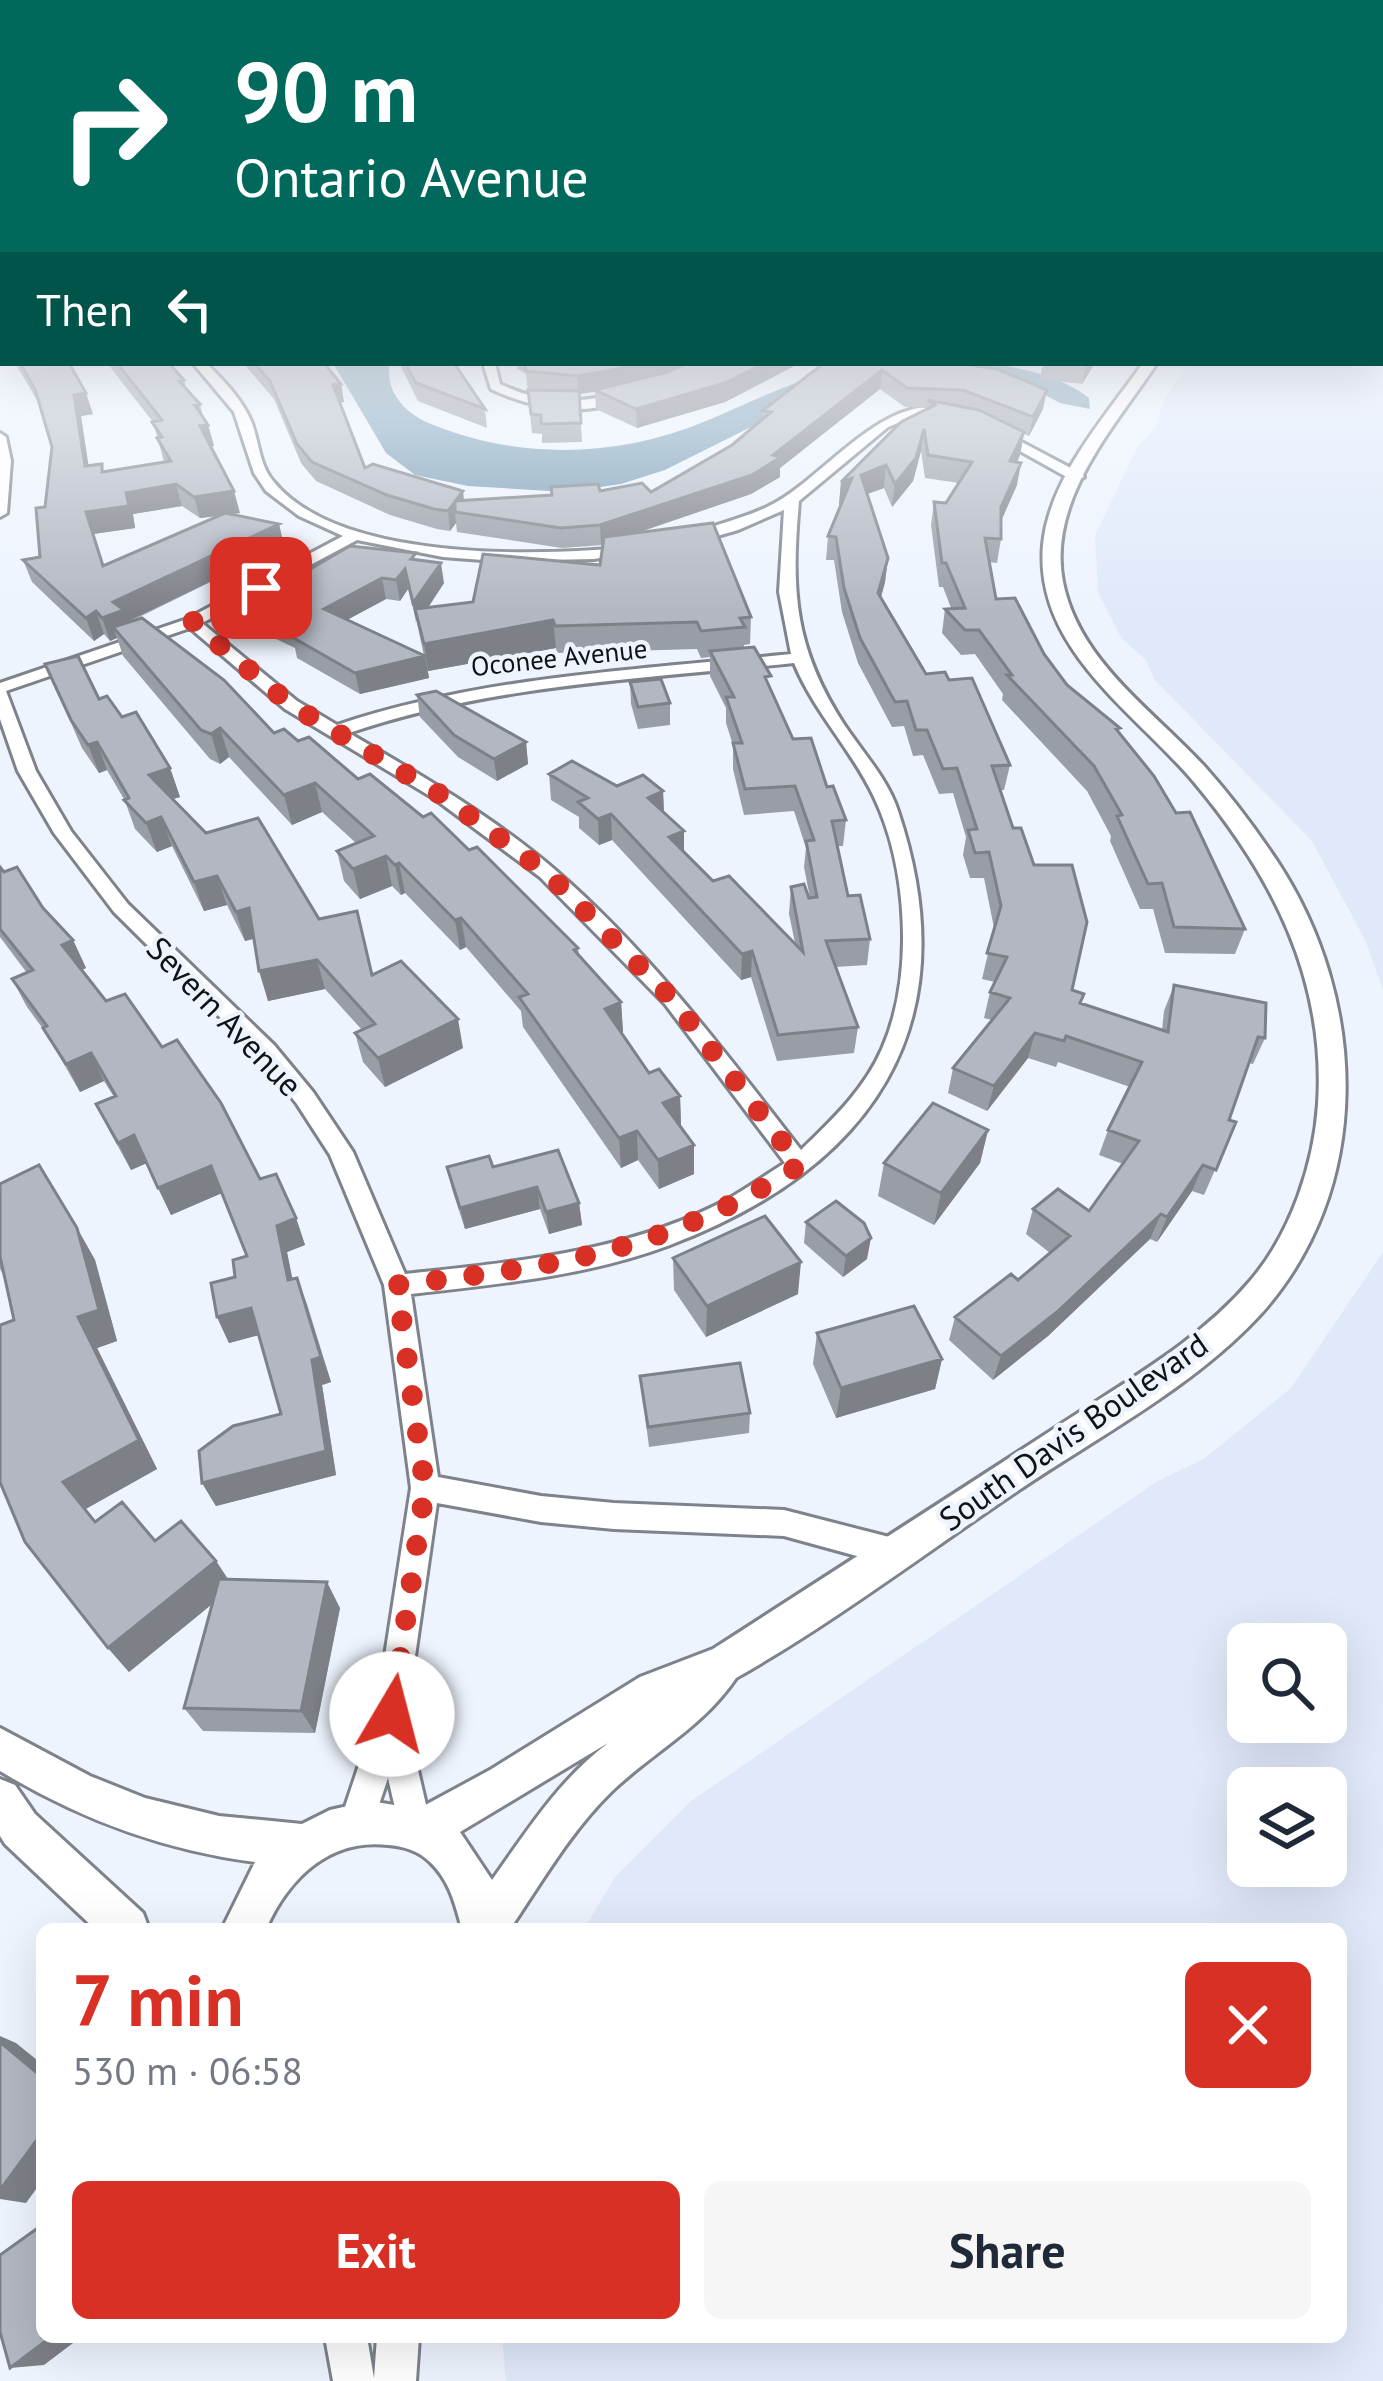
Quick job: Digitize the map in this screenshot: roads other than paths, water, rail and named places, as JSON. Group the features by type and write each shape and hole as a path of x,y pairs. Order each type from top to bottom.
{"street":[{"path":"224,392 242,414 256,464 272,490 305,513 357,534 410,547 495,558 647,549"},
{"path":"515,392 553,404 609,402 636,392"},
{"name":"South Davis Boulevard","path":"418,1827 506,1785 654,1691 725,1663 1189,1357 1266,1286 1309,1208 1329,1142 1336,1083 1334,1022 1317,964 1229,813 1198,773 1100,674 1065,612 1053,575 1052,544 1062,503 1131,392"},
{"path":"672,544 741,524 792,500 891,419 922,412 964,416"},
{"path":"989,428 1077,477"},
{"path":"0,437 0,513"},
{"path":"397,1285 606,1254 722,1211 800,1165 851,1116 898,1043 913,986 915,926 910,879 888,807 796,658 785,578 792,500"},
{"path":"0,691 192,622 357,534"},
{"path":"192,622 254,678 441,795 547,873 672,999 800,1165"},
{"name":"Oconee Avenue","path":"334,732 413,706 505,686 796,658"},
{"name":"Severn Avenue","path":"0,691 27,771 63,833 121,908 266,1050 317,1116 370,1213 397,1285 425,1488 392,1714 357,1822"},
{"path":"425,1488 614,1516 784,1522 897,1553"},
{"name":"South Davis Boulevard","path":"488,1923 562,1817 597,1777 687,1708 725,1663"},
{"name":"Severn Avenue","path":"392,1714 418,1827"},
{"path":"0,1748 136,1820 230,1842 304,1845"},
{"path":"0,1800 20,1829 121,1923"},
{"path":"247,1923 272,1876 304,1845 357,1822 386,1820 418,1827 441,1840 471,1877 483,1923"},
{"path":"347,2343 354,2381"},
{"path":"394,2381 397,2343"}],"water":[{"path":"350,392 394,392 422,420 464,436 533,449 568,450 604,448 673,433 774,392 864,392 765,420 665,470 621,484 565,492 468,486 415,475 386,453"},
{"path":"1040,392 1079,392 1089,398 1090,409 1060,403"}]}
